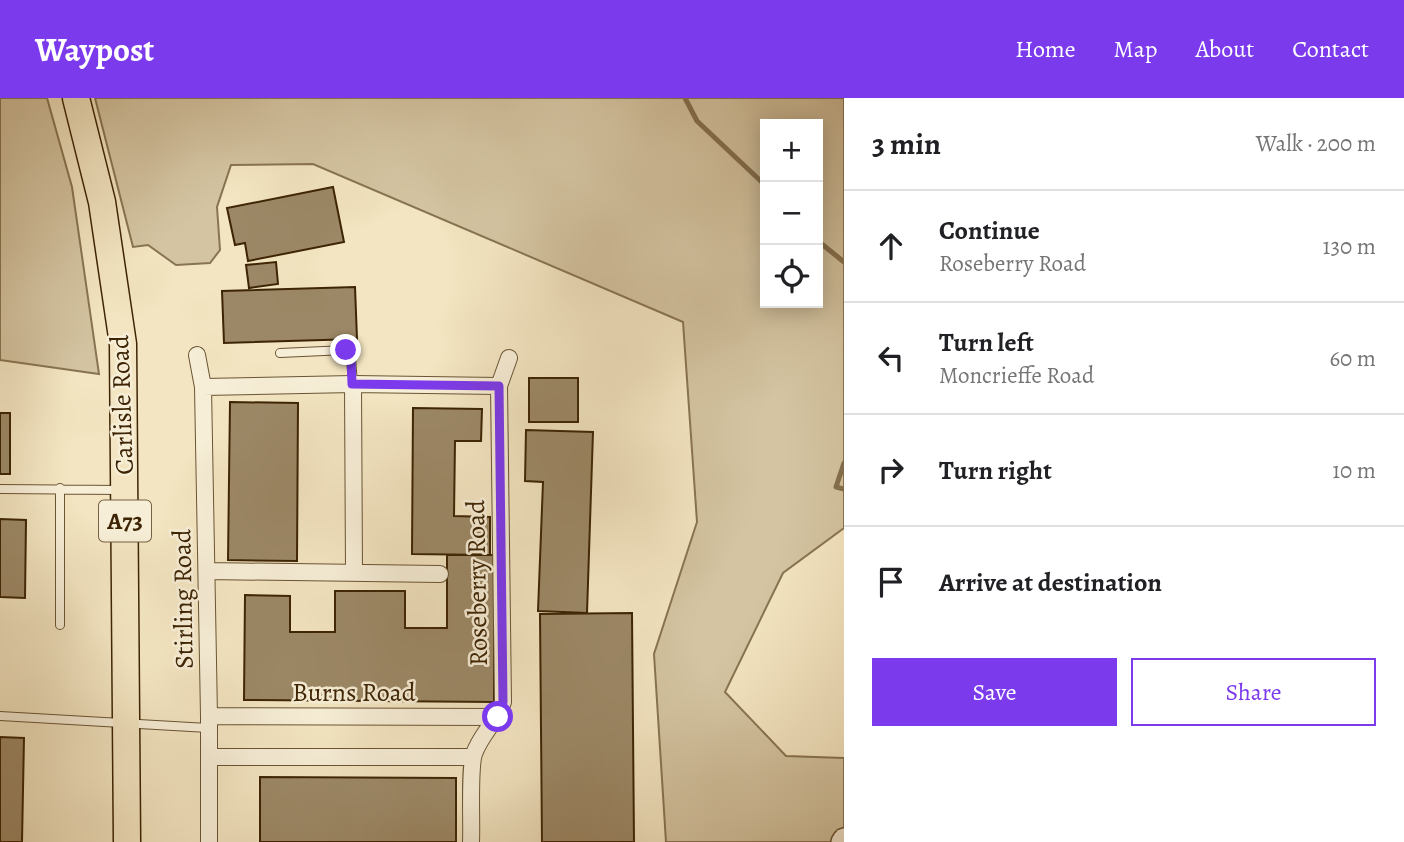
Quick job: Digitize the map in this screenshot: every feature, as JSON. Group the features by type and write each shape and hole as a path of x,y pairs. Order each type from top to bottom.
{"main road":[{"name":"Carlisle Road","path":"76,98 102,202 123,344 127,842"}],"street":[{"name":"Stirling Road","path":"197,355 203,387 209,842"},
{"name":"Roseberry Road","path":"471,842 473,757 483,735 498,717 503,702 499,386 509,358"},
{"path":"203,387 352,384 499,386"},
{"path":"352,384 354,571"},
{"path":"207,571 440,574"},
{"name":"Burns Road","path":"209,722 498,717"},
{"path":"209,757 473,757"}],"lane":[{"path":"280,353 346,350 351,358 352,384"},
{"path":"60,488 60,625"},
{"path":"0,489 125,490"},
{"path":"0,716 126,723 209,722"}],"shaded area":[{"path":"0,98 47,98 72,187 99,374 0,360"},
{"path":"95,98 844,98 844,528 783,573 725,692 786,756 844,758 844,827 833,842 666,842 654,654 697,522 683,322 313,164 231,165 217,207 220,250 210,263 176,265 148,245 133,247"}],"building":[{"path":"333,187 344,242 248,261 245,243 235,245 227,208"},
{"path":"276,262 278,284 249,288 246,265"},
{"path":"355,287 357,339 224,343 222,291"},
{"path":"529,378 578,378 578,422 529,422"},
{"path":"230,402 298,403 297,561 228,560"},
{"path":"413,408 482,409 481,441 455,441 454,516 490,517 490,555 412,554"},
{"path":"0,413 10,413 10,474 0,474"},
{"path":"526,430 593,432 587,613 538,611 543,482 525,481"},
{"path":"0,519 26,520 25,598 0,597"},
{"path":"447,555 494,555 494,702 244,700 245,595 290,596 290,632 335,632 335,591 405,591 405,628 447,628"},
{"path":"632,613 634,842 542,842 540,614"},
{"path":"0,737 24,738 22,842 0,842"},
{"path":"260,777 456,778 456,842 260,842"}],"waterway":[{"path":"685,98 697,121 762,182"},
{"path":"823,245 844,262"},
{"path":"844,463 836,487 844,489"}],"route":[{"path":"346,350 351,358 352,384 499,386 503,702 498,717"}]}
